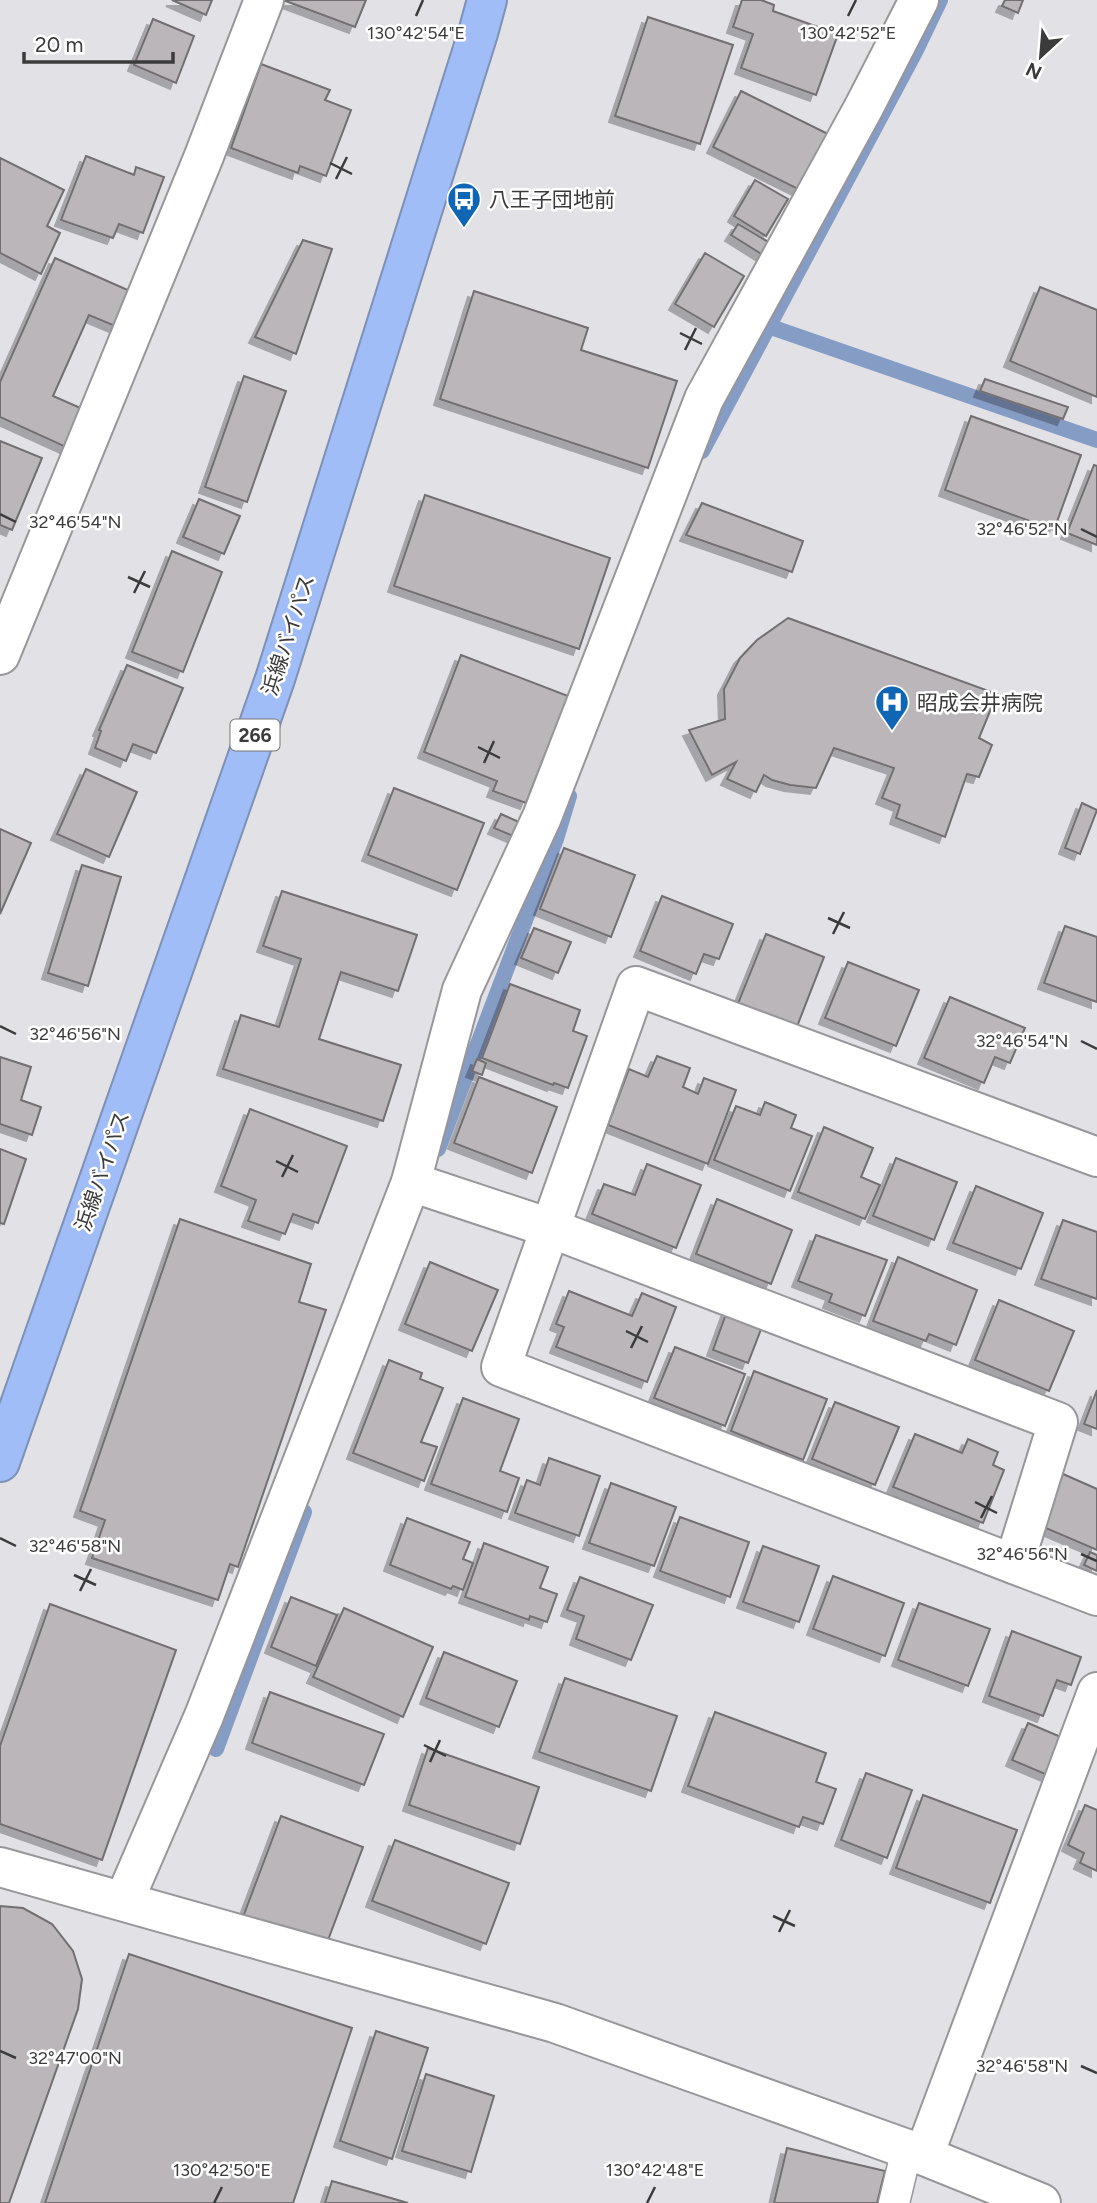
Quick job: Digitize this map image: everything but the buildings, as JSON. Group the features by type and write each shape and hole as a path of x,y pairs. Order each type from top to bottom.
{"highway":[{"name":"浜線バイパス","path":"0,1462 275,679 487,0"}],"street":[{"path":"0,655 199,169 264,0"},
{"path":"124,1901 204,1716 411,1182 463,990 542,817 704,399 864,107 919,0"},
{"path":"1097,1157 636,986 501,1367 1097,1596"},
{"path":"411,1182 550,1228 1058,1422 1014,1564"},
{"path":"915,2152 1097,1692"},
{"path":"0,1867 555,2023 915,2152 1041,2203"}],"lane":[{"path":"894,2203 915,2152"}],"waterway":[{"path":"702,451 915,52 940,0"},
{"path":"768,326 1097,440"},
{"path":"438,1149 556,839 569,796"},
{"path":"216,1749 304,1512"}],"place":[{"name":"八王子団地前","path":"464,229"},
{"name":"昭成会井病院","path":"892,732"}]}
